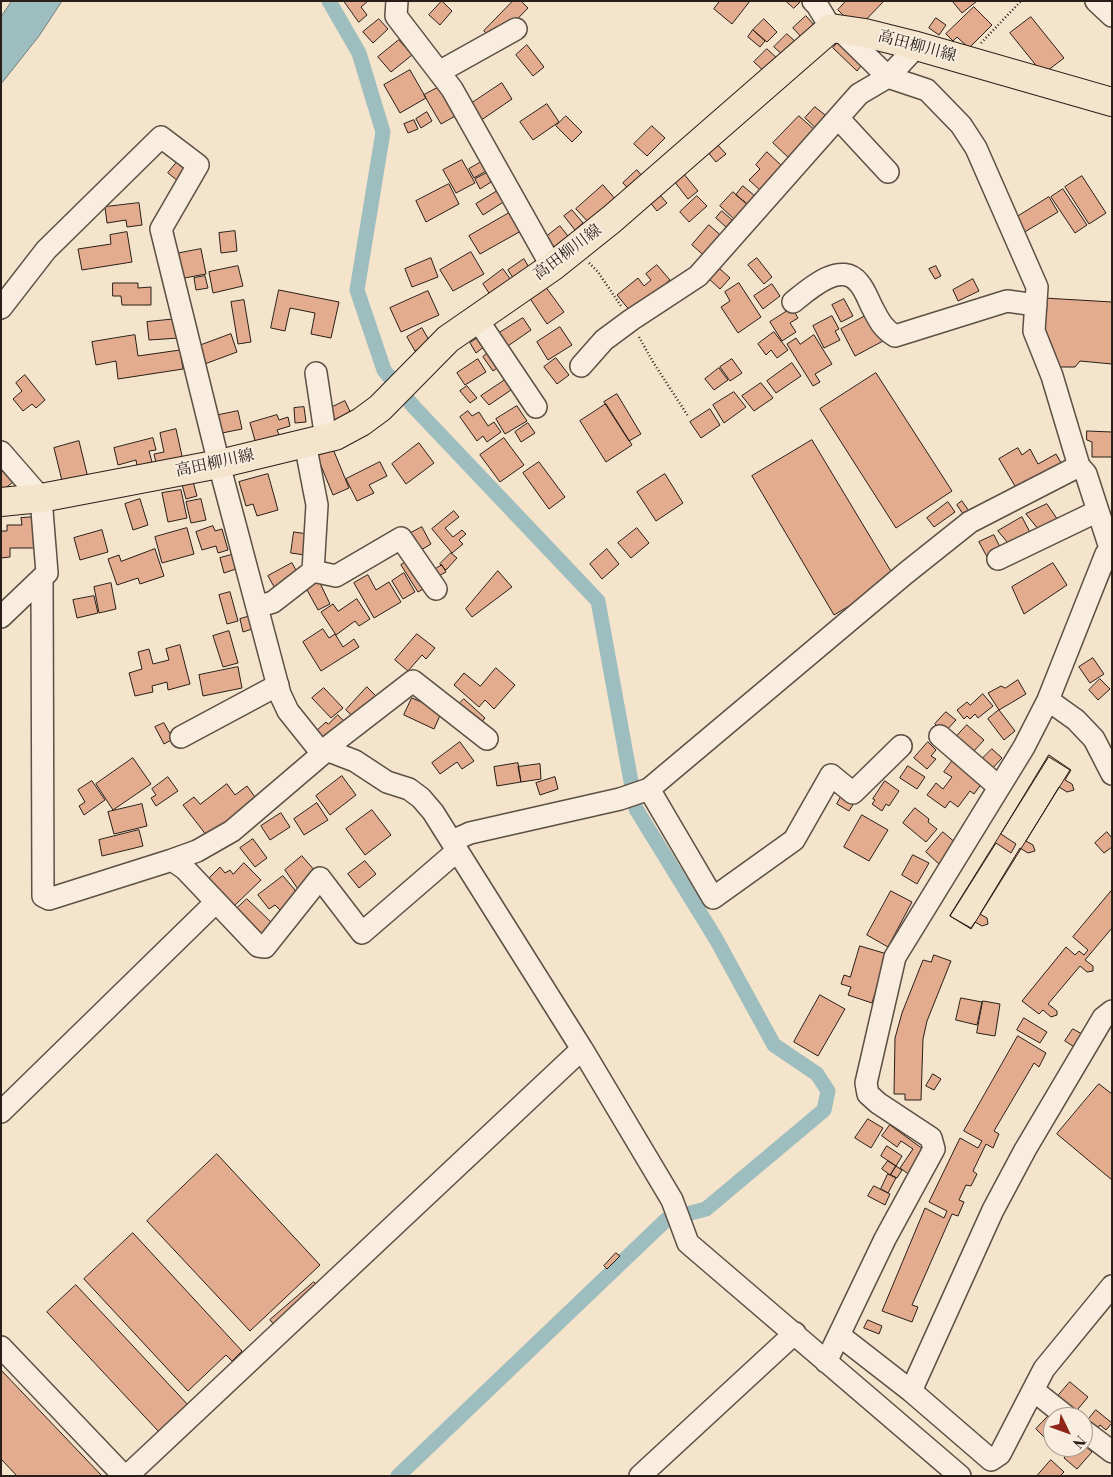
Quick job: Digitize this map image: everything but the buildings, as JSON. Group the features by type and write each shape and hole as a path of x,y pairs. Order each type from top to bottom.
{"main road":[{"name":"高田柳川線","path":"1,502 41,498 219,464 335,436 361,422 380,408 448,339 552,267 612,219 835,28 865,33 917,46 1112,102"}],"street":[{"path":"397,1 396,16 452,89 552,267"},
{"path":"813,1 835,28 888,77 927,90 961,125 976,148 1037,287 1034,331 1052,376 1079,466 1086,474 1110,551 1048,700 1024,747 895,957 866,1083 868,1094 878,1103 932,1138 934,1149 885,1239 826,1362"},
{"path":"1096,1 1112,16"},
{"path":"439,72 516,29"},
{"path":"581,366 604,340 698,276 859,94 888,77 917,46"},
{"path":"838,118 888,172"},
{"path":"1,308 46,250 160,137 198,165 160,229 219,464 284,702 316,746 355,761 387,782 409,789 421,798 433,812 582,1049 672,1200 688,1243 960,1476"},
{"path":"793,302 818,282 835,275 850,275 859,282 884,329 895,336 1007,301 1036,306"},
{"path":"477,319 536,406"},
{"path":"313,572 317,505 315,441 316,372"},
{"path":"1,452 41,498 47,573 1,617"},
{"path":"172,860 185,869 258,946 265,947 320,878 362,933 470,833 620,799 649,789 906,573 970,522 1079,466"},
{"path":"998,559 1098,511"},
{"path":"257,607 273,602 313,572 336,576 401,538 436,589"},
{"path":"42,579 43,896 49,899 197,851 232,831 326,750 413,681 487,739"},
{"path":"181,737 278,684"},
{"path":"1048,700 1076,720 1094,739 1112,774"},
{"path":"940,736 999,788"},
{"path":"649,789 713,898 794,840 831,775 853,792 901,746"},
{"path":"1,1112 216,903"},
{"path":"911,1391 993,1210 1025,1150 1103,1018 1112,1011"},
{"path":"1,1347 126,1476 582,1049"},
{"path":"839,1335 911,1391 990,1460 1000,1454 1044,1369 1112,1286"},
{"path":"640,1476 794,1333"},
{"path":"1033,1390 1054,1407"},
{"path":"1093,1438 1112,1452"}],"path":[{"path":"965,60 1021,1"}],"water":[{"path":"12,1 62,1 39,36 1,84 1,17"}],"waterway":[{"path":"329,1 359,53 383,132 357,290 384,370 413,406 598,601 636,809 716,939 774,1045 817,1074 828,1091 824,1110 706,1209 667,1219 398,1476"}]}
